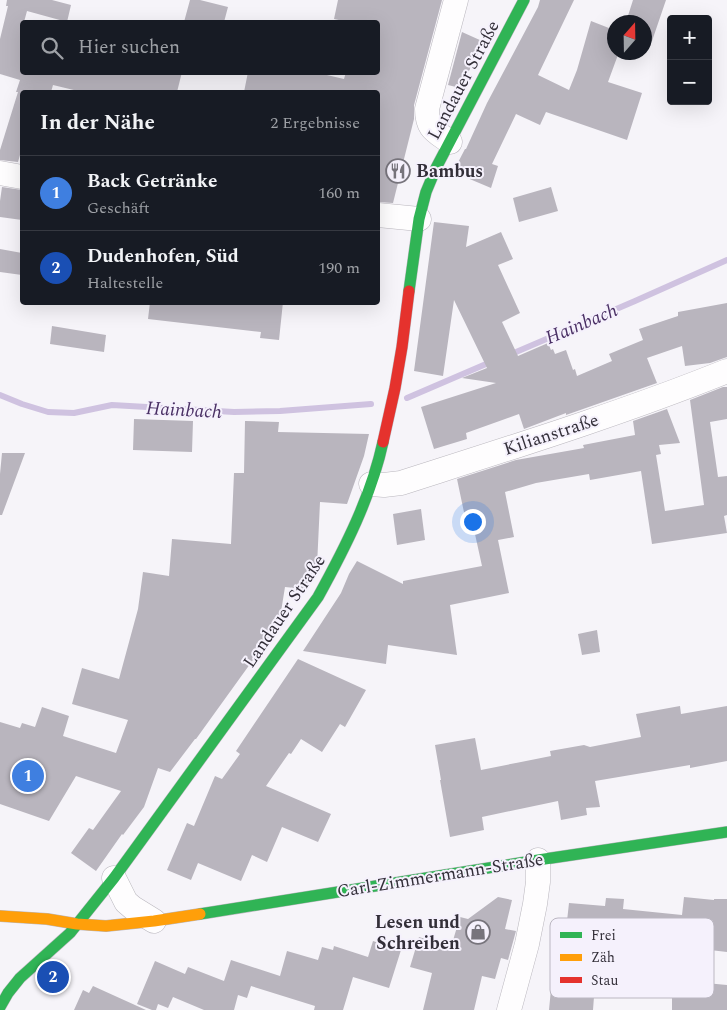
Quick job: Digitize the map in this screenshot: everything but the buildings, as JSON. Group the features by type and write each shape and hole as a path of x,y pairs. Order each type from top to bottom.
{"main road":[{"name":"Landauer Straße","path":"0,1006 20,978 59,944 114,878 318,597 342,553 359,516 381,451 396,379 419,219 426,192 524,0"},
{"name":"Carl-Zimmermann-Straße","path":"0,916 106,926 154,921 727,832"}],"street":[{"path":"450,142 430,126 427,118 427,109 456,0"},
{"path":"0,174 20,177"},
{"path":"380,214 419,219"},
{"name":"Kilianstraße","path":"371,484 401,483 593,421 727,371"},
{"path":"509,1010 527,944 538,882 538,860"},
{"path":"114,878 126,902 154,921"}],"waterway":[{"name":"Hainbach","path":"509,355 727,260"},
{"name":"Hainbach","path":"407,398 493,361"},
{"name":"Hainbach","path":"0,395 48,412 74,413 112,405 234,412 280,411 371,404"}],"traffic: fast":[{"path":"409,291 419,219 426,192 436,168 524,0"},
{"path":"0,1007 20,978 70,933 114,878 318,597 356,522 372,483 383,442"},
{"path":"200,914 727,832"}],"traffic: slow":[{"path":"0,916 106,926 200,914"}],"traffic: jam":[{"path":"383,442 395,388 409,291"}],"place":[{"name":"Bambus","path":"398,171"},
{"name":"Back Getränke","path":"28,776"},
{"name":"Lesen und Schreiben","path":"478,932"},
{"name":"Dudenhofen, Süd","path":"53,977"}]}
